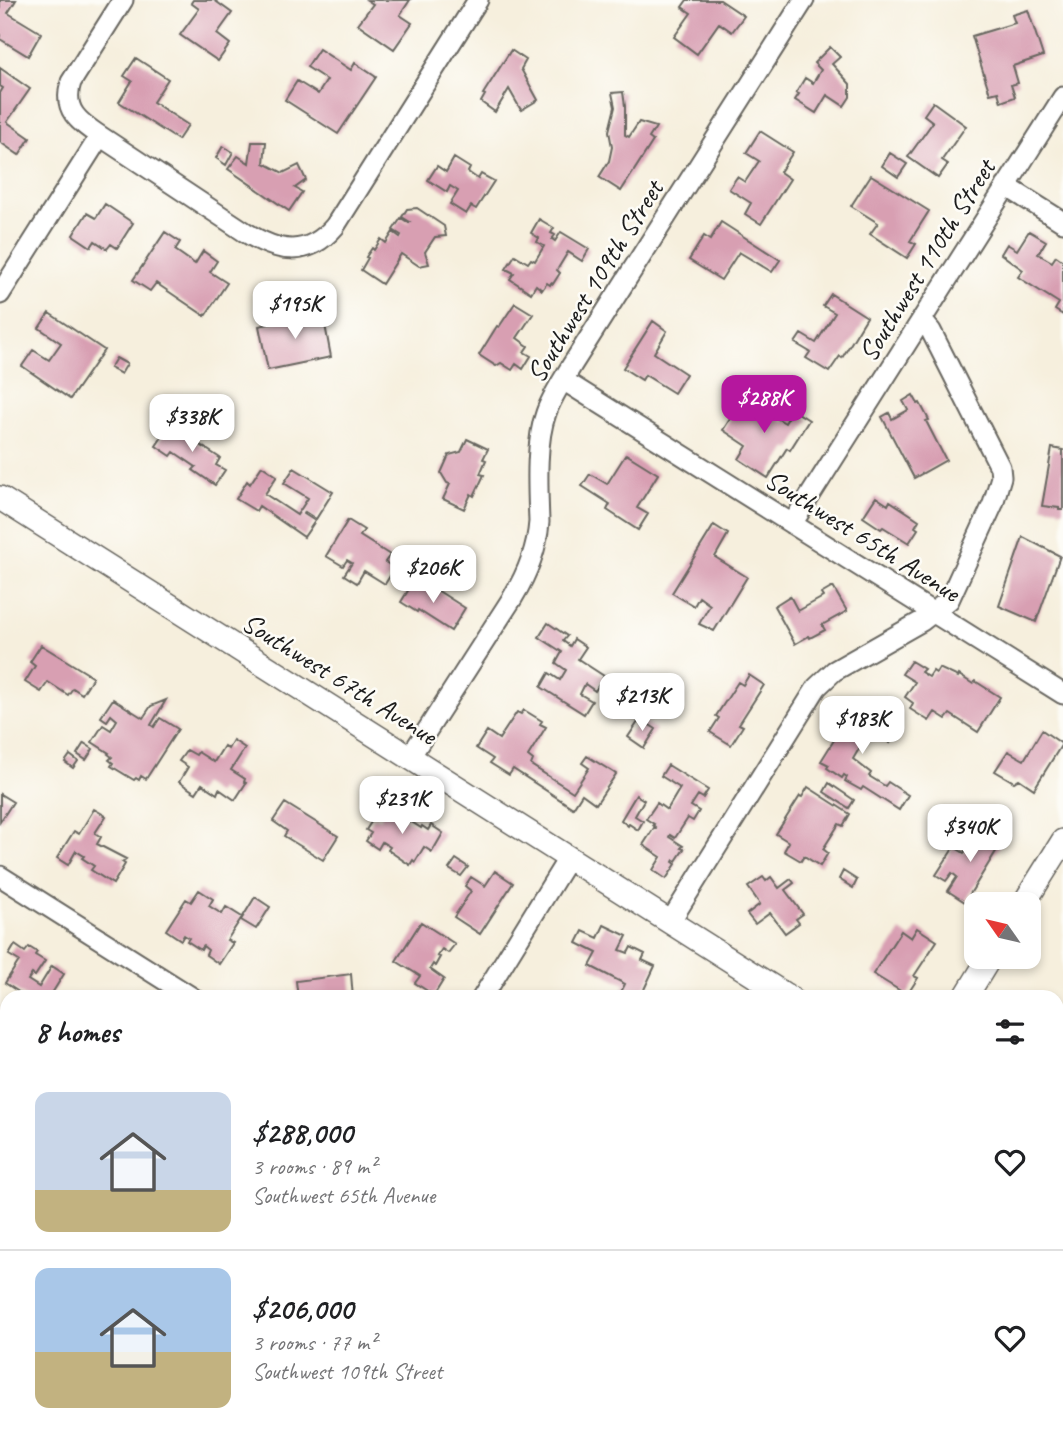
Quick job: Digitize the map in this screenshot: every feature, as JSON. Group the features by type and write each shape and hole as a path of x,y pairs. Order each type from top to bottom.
{"main road":[{"name":"Southwest 67th Avenue","path":"0,498 777,990"},
{"path":"1031,892 1063,841"},
{"path":"970,990 982,970"}],"street":[{"path":"123,0 78,69 68,93 68,104 73,113 88,128 256,239 288,249 320,241 341,218 478,0"},
{"name":"Southwest 109th Street","path":"410,757 526,573 538,535 542,429 548,408 563,380 804,0"},
{"name":"Southwest 110th Street","path":"792,524 1063,97"},
{"path":"0,294 100,136"},
{"path":"1006,186 1063,222"},
{"path":"670,922 823,680 845,664 922,621 949,600 993,504 1001,477 1000,467 922,320"},
{"name":"Southwest 65th Avenue","path":"563,380 1063,694"},
{"path":"487,990 569,858"},
{"path":"0,876 180,990"}],"building":[{"path":"0,0 16,0 8,13 41,33 28,56 0,39"},
{"path":"193,0 214,0 232,13 217,34 230,44 218,61 180,35 199,9 191,3"},
{"path":"367,0 410,0 400,15 412,23 394,49 358,24 373,4"},
{"path":"687,0 720,0 744,16 732,32 719,23 697,54 674,37 691,13 682,7"},
{"path":"1028,10 1043,56 1013,66 1018,83 1011,85 1015,97 1001,102 998,92 990,94 972,36 1015,23 1012,15"},
{"path":"830,47 840,57 832,64 850,84 850,97 844,106 827,95 816,113 795,100 799,94 796,93 805,78 813,83 821,70 814,63"},
{"path":"319,49 351,70 355,63 376,77 338,134 285,100 297,81 318,94 327,80 307,67"},
{"path":"511,50 526,60 521,69 538,100 521,110 509,89 495,112 481,102 485,95 483,94"},
{"path":"136,58 168,79 153,102 188,125 178,140 119,102 132,81 124,76"},
{"path":"0,68 30,89 7,122 30,138 19,155 0,142 0,93 3,88 0,86"},
{"path":"623,92 625,135 629,137 639,122 656,127 649,138 653,141 621,191 599,177 609,161 612,147 609,131 615,107 612,93"},
{"path":"933,102 966,126 942,160 948,164 938,178 908,157 933,122 924,115"},
{"path":"760,131 793,152 780,172 790,179 761,224 745,214 751,203 729,189 737,177 745,182 759,161 746,153"},
{"path":"252,142 266,142 264,163 283,173 299,165 306,180 295,188 302,192 289,211 228,169 238,156 249,163"},
{"path":"223,146 233,152 226,165 216,158"},
{"path":"890,153 907,164 898,177 882,166"},
{"path":"454,158 470,168 468,172 478,179 481,174 494,181 476,209 471,206 466,214 450,204 458,191 450,186 447,192 428,180 437,166 446,172"},
{"path":"871,175 929,211 910,241 916,244 907,258 870,234 878,223 851,206"},
{"path":"105,204 133,223 117,248 111,244 107,249 95,241 91,247 73,235 87,213 96,218"},
{"path":"417,208 444,226 446,236 435,237 425,252 429,264 419,266 401,254 382,284 361,270 368,258 366,257 381,239 386,243 393,232 400,237 401,235 393,230 401,218 410,222 402,217 407,209"},
{"path":"539,219 554,228 551,233 555,235 552,239 555,241 561,232 589,249 582,261 568,252 557,270 560,273 553,284 547,283 542,290 536,285 531,293 510,279 514,273 506,269 515,255 528,263 531,259 535,261 544,246 537,242 539,238 531,233"},
{"path":"721,222 780,260 772,272 739,252 721,280 689,260 704,236 710,240"},
{"path":"1029,231 1046,241 1038,254 1052,262 1056,256 1063,261 1063,315 1055,310 1059,303 1018,277 1023,270 1001,254 1007,244 1017,250"},
{"path":"165,232 180,242 175,250 195,264 203,251 217,261 210,272 227,283 205,316 156,283 150,291 133,280"},
{"path":"831,294 867,317 842,358 840,356 829,372 806,358 810,352 795,343 801,334 816,343 835,313 823,306"},
{"path":"515,303 533,314 517,338 528,346 524,352 531,356 523,369 516,364 512,370 501,363 496,366 479,355"},
{"path":"301,310 302,318 323,314 331,357 268,370 259,326 288,320 286,312"},
{"path":"49,313 104,350 70,399 22,366 33,350 49,360 61,343 39,328"},
{"path":"653,321 667,331 654,353 686,374 674,393 645,375 642,380 623,368"},
{"path":"116,358 127,364 121,374 110,368"},
{"path":"913,395 929,420 926,421 946,460 914,478 882,417 889,413 892,419 908,410 903,401"},
{"path":"756,397 769,405 765,411 785,423 793,410 809,420 768,478 739,459 747,446 723,430 739,405 748,410"},
{"path":"170,425 220,458 216,465 225,470 215,485 193,470 196,467 174,452 171,456 156,446"},
{"path":"467,439 488,449 480,474 484,475 464,509 443,499 450,484 441,473 449,455 461,452"},
{"path":"1052,448 1063,450 1063,510 1042,506"},
{"path":"626,454 658,474 637,508 648,514 638,530 607,510 610,504 582,486 590,474 607,484"},
{"path":"262,466 277,476 265,494 297,515 308,498 284,483 294,468 333,492 316,519 305,512 304,514 315,521 304,537 259,506 256,511 236,499 247,481 250,484"},
{"path":"876,497 888,505 890,501 919,520 915,527 918,529 909,543 863,517"},
{"path":"348,520 364,530 360,536 390,555 385,562 395,568 385,584 364,571 357,583 344,575 352,563 347,560 343,566 326,556"},
{"path":"714,525 728,534 715,557 747,577 714,631 699,624 710,605 699,597 694,606 672,593"},
{"path":"1023,537 1060,556 1036,622 999,606"},
{"path":"414,581 427,588 429,585 465,608 451,631 401,602"},
{"path":"833,587 847,611 822,625 825,630 795,644 774,606 790,596 798,611 823,597 821,594"},
{"path":"548,623 567,636 563,641 570,646 574,639 586,647 578,659 604,676 595,691 585,684 580,694 592,701 584,714 541,687 549,673 560,680 566,670 556,663 562,652 539,637"},
{"path":"41,645 93,677 82,694 73,688 68,695 48,682 41,692 25,682 35,666 30,662"},
{"path":"911,661 924,669 921,672 929,677 939,668 958,677 959,675 973,684 975,681 1000,697 978,732 950,714 946,719 935,712 929,721 910,709 913,703 905,697 915,682 902,674"},
{"path":"749,675 764,685 739,724 743,726 731,745 710,732 719,718 716,716 738,682 743,685"},
{"path":"113,699 143,718 151,706 166,700 151,725 154,727 160,718 178,729 146,779 141,776 139,780 134,780 111,766 113,763 109,760 112,757 109,753 92,742 103,725 111,730 117,720 111,715 107,721 101,717"},
{"path":"854,708 867,716 870,712 899,729 890,743 870,730 853,759 871,773 869,776 885,786 888,782 908,795 899,810 863,787 861,790 845,781 847,777 844,775 842,778 821,761"},
{"path":"524,710 542,721 540,724 546,727 528,756 533,760 531,765 573,792 589,768 582,763 587,756 616,774 596,804 582,794 573,808 513,769 509,775 490,763 493,759 476,748 487,731 499,739 517,712 521,714"},
{"path":"640,719 656,729 644,748 628,737"},
{"path":"1042,730 1062,744 1034,789 1019,779 1014,782 995,771 1008,751 1024,760"},
{"path":"233,740 245,748 231,770 245,779 246,783 235,800 219,789 217,794 202,784 196,793 179,782 188,767 179,761 187,750 196,755 198,752 214,762 224,746 228,749"},
{"path":"84,743 93,749 86,760 77,754"},
{"path":"70,755 78,761 73,768 65,762"},
{"path":"668,765 708,790 703,798 698,795 691,806 699,811 693,821 688,818 675,838 670,835 669,837 684,849 676,861 674,860 676,864 666,879 653,870 661,857 643,845 654,828 657,829 646,819 657,803 667,810 680,788 661,776"},
{"path":"829,783 854,800 849,808 824,792"},
{"path":"808,787 850,814 843,826 839,824 823,849 828,853 820,866 804,856 801,861 784,851 789,842 776,834"},
{"path":"0,794 13,802 0,822"},
{"path":"636,795 644,800 635,816 643,821 638,830 621,820"},
{"path":"285,803 338,836 323,860 284,836 287,831 273,821"},
{"path":"387,807 421,828 422,826 428,830 431,825 443,833 432,852 424,847 415,862 413,860 410,865 388,850 390,847 382,842 378,849 366,841 371,833 366,830 375,816 379,819"},
{"path":"94,809 106,816 95,833 101,837 97,844 126,859 122,862 125,864 113,884 91,870 94,866 76,851 68,865 57,858 74,831 79,834"},
{"path":"978,831 985,836 989,831 1003,840 971,892 964,892 964,901 948,891 957,877 952,873 946,881 936,875 954,847 964,853"},
{"path":"456,859 468,867 461,876 449,869"},
{"path":"495,871 513,883 480,934 454,917 471,891 465,886 471,877 485,886"},
{"path":"843,871 857,880 853,888 839,879"},
{"path":"763,877 766,881 771,877 779,888 791,879 794,883 785,890 803,914 796,919 799,923 785,933 770,913 755,924 747,914 760,904 748,887"},
{"path":"199,890 213,899 209,906 222,914 226,907 242,917 227,940 233,943 219,964 206,955 208,950 203,946 201,950 187,941 189,938 184,935 181,940 166,930 186,899 191,902"},
{"path":"255,897 270,907 256,929 241,920"},
{"path":"421,922 455,944 448,953 442,949 435,966 433,964 430,969 444,979 437,990 426,990 415,983 420,976 396,961"},
{"path":"604,925 627,936 620,950 628,953 631,947 645,954 642,960 655,966 644,990 622,990 625,984 590,966 597,953 577,943 583,931 598,938"},
{"path":"917,928 937,941 914,976 918,978 910,990 899,990 873,974 901,931 911,938"},
{"path":"15,945 25,952 29,947 37,952 35,955 45,961 35,976 32,974 28,980 39,987 52,966 64,974 54,990 16,990 5,983 19,961 9,955"},
{"path":"351,974 352,990 297,990 296,981"}]}
